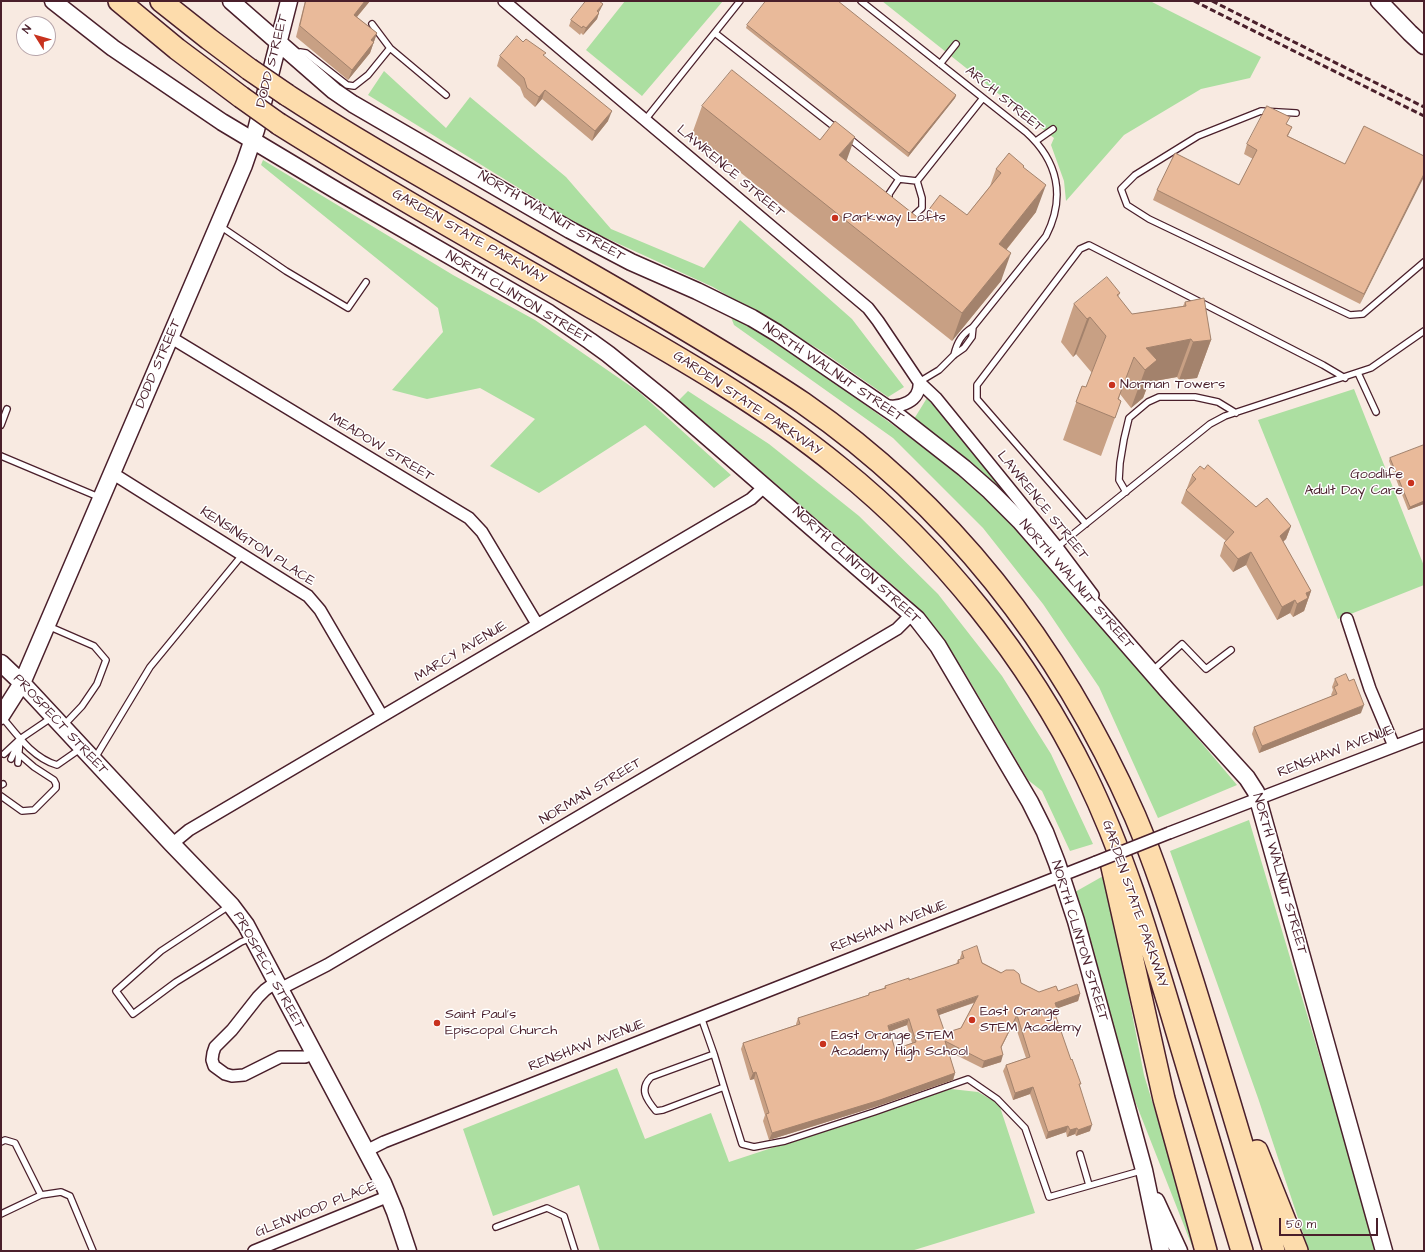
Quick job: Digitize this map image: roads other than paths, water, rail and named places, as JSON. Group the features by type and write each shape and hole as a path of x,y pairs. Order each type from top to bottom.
{"highway":[{"name":"GARDEN STATE PARKWAY","path":"119,1 177,49 280,124 372,181 680,359 762,410 801,437 838,466 892,514 957,583 987,620 1042,697 1076,757 1097,801 1124,866 1147,934 1242,1251"},
{"name":"GARDEN STATE PARKWAY","path":"161,1 208,39 249,69 349,134 727,354 766,379 824,419 880,462 914,493 958,538 1022,616 1057,668 1107,756 1137,820 1154,863 1176,930 1274,1251"},
{"path":"183,1 249,69"},
{"path":"1097,801 1164,1099 1206,1251"},
{"path":"1204,1020 1297,1251"}],"main road":[{"name":"NORTH CLINTON STREET","path":"53,1 113,48 217,119 252,141 549,313 608,354 765,486 912,614 925,628 938,646 1030,802 1045,832 1062,875 1078,928 1144,1170 1161,1251"},
{"name":"NORTH WALNUT STREET","path":"231,1 343,97 570,230 631,262 697,291 752,318 880,403 936,446 990,491 1033,535 1151,672 1253,785 1259,798 1384,1251"},
{"name":"DODD STREET","path":"1,716 22,683 244,164 252,141 289,1"},
{"path":"1379,1 1424,46"},
{"name":"PROSPECT STREET","path":"1,662 231,905 253,938 366,1151 389,1196 408,1251"},
{"path":"1144,1170 1179,1251"}],"street":[{"name":"LAWRENCE STREET","path":"504,1 868,308 919,382 936,398 1058,548 1136,654"},
{"name":"MEADOW STREET","path":"170,337 469,518 482,532 537,624"},
{"path":"880,403 894,407 904,404 916,394 919,382"},
{"name":"KENSINGTON PLACE","path":"112,473 301,590 314,602 382,716"},
{"name":"MARCY AVENUE","path":"172,844 189,830 751,499 765,486"},
{"name":"NORMAN STREET","path":"314,1053 304,1057 280,1057 238,1076 226,1074 214,1066 212,1060 215,1048 265,990 327,965 890,633 912,614"},
{"path":"1348,619 1370,689 1394,746"},
{"name":"RENSHAW AVENUE","path":"366,1151 384,1142 1062,875 1424,735"},
{"name":"GLENWOOD PLACE","path":"254,1251 389,1196"}],"lane":[{"path":"645,120 740,1"},
{"name":"ARCH STREET","path":"861,1 1036,141 1047,157 1055,176 1057,192 1054,219 1041,243 973,327 965,332 957,343 954,355 939,370 919,382"},
{"path":"372,24 390,48 446,95"},
{"path":"715,33 899,179 917,181"},
{"path":"940,64 956,44"},
{"path":"294,56 300,52 306,53 347,85 354,86 368,75 390,48"},
{"path":"917,181 983,98"},
{"path":"1296,113 1261,111 1198,136 1135,176 1121,189 1128,205 1149,219 1350,315 1363,314 1424,262"},
{"path":"1036,141 1053,129"},
{"path":"889,208 889,194 899,179"},
{"path":"904,217 911,218 922,208 922,198 917,181"},
{"path":"218,224 286,271 348,308 366,282"},
{"path":"1086,524 977,399 977,385 1080,249 1089,245 1316,361 1345,378"},
{"path":"1058,548 1210,424 1225,416 1345,378 1371,368 1424,331"},
{"path":"1358,373 1376,412"},
{"path":"1126,492 1120,480 1124,439 1130,418 1148,402 1159,397 1195,397 1218,402 1236,413"},
{"path":"1,425 7,409"},
{"path":"1,456 101,498"},
{"path":"93,760 150,667 243,554"},
{"path":"4,754 20,739 58,722 82,706 97,684 106,660 94,646 47,625"},
{"path":"1151,672 1182,644 1206,669 1231,650"},
{"path":"1,716 20,739 48,763 57,765 82,748"},
{"path":"18,763 20,739"},
{"path":"11,758 20,739"},
{"path":"1,796 22,811 34,810 56,788 54,780 34,767 19,754"},
{"path":"231,905 161,951 116,991 133,1014 176,982 241,942 253,938"},
{"path":"701,1017 742,1144 754,1147 785,1141 968,1079 997,1099 1024,1128 1049,1197 1144,1170"},
{"path":"714,1054 651,1077 645,1083 645,1091 649,1102 656,1110 663,1110 724,1087"},
{"path":"1,1142 5,1140 15,1143 41,1195"},
{"path":"1080,1154 1089,1185"},
{"path":"1,1214 41,1195 61,1192 70,1196 93,1251"},
{"path":"496,1227 547,1208 564,1216 575,1251"}],"railway":[{"path":"1194,1 1424,116"},
{"path":"1212,1 1424,107"}],"place":[{"name":"Parkway Lofts","path":"835,218"},
{"name":"Norman Towers","path":"1112,385"},
{"name":"Goodlife Adult Day Care","path":"1411,483"},
{"name":"East Orange STEM Academy","path":"972,1020"},
{"name":"Saint Paul's Episcopal Church","path":"437,1023"},
{"name":"East Orange STEM Academy High School","path":"823,1044"}]}
